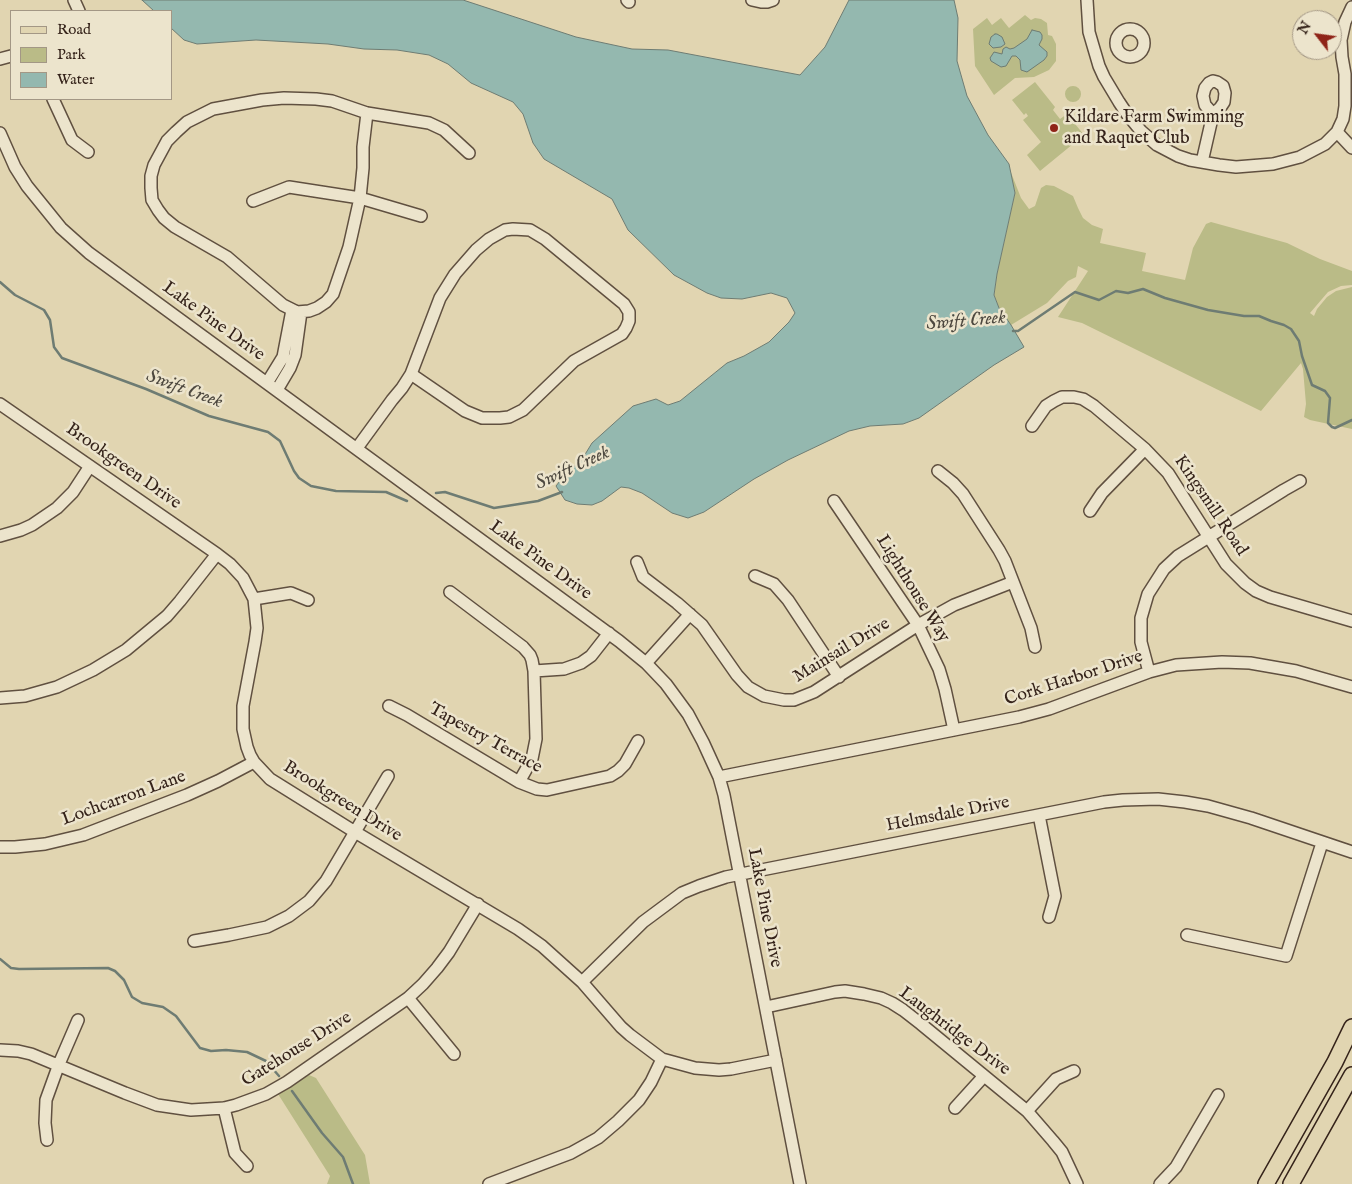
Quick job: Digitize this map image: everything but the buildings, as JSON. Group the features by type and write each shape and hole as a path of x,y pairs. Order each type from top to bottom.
{"main road":[{"path":"1266,1184 1335,1062 1352,1027"},
{"path":"1291,1184 1352,1075"}],"street":[{"path":"752,0 761,2 772,0"},
{"path":"1087,0 1089,32 1104,77 1127,114 1141,131 1157,145 1181,157 1236,167 1273,164 1300,157 1325,144 1337,132 1343,119 1345,106 1342,40 1345,22 1352,7"},
{"path":"1095,54 1116,47"},
{"path":"367,113 360,198 349,247 333,294 317,308 296,311 283,305 228,257 175,227 164,218 152,200 151,182 154,166 167,141 176,132 187,122 213,109 254,101 284,98 332,101 367,113 429,123 444,130 469,153"},
{"path":"53,100 72,140 88,152"},
{"path":"1202,162 1213,114"},
{"path":"1337,132 1352,148"},
{"name":"Lake Pine Drive","path":"0,133 15,167 27,186 61,228 89,254 609,633 646,663 666,684 688,714 719,777 800,1184"},
{"path":"253,201 289,187 360,198 421,216"},
{"path":"357,448 411,374 440,298 447,285 463,263 476,250 489,238 505,230 522,228 537,233 624,304 629,312 629,322 622,334 574,361 530,404 509,417 482,418 465,411 411,374"},
{"path":"272,386 290,368 295,355 296,311"},
{"name":"Kingsmill Road","path":"1032,426 1046,406 1062,398 1074,397 1083,399 1145,449 1168,472 1234,574 1256,591 1352,621"},
{"name":"Brookgreen Drive","path":"0,404 217,554 238,571 249,587 254,599 257,628 242,718 246,747 254,762 264,774 356,832 529,936 582,982 621,1027 662,1059 695,1068 719,1070 776,1060"},
{"path":"1090,511 1102,493 1145,449"},
{"path":"0,536 32,525 56,508 73,492 90,466"},
{"path":"938,471 963,494 999,550 1031,628 1035,646"},
{"path":"1149,672 1141,642 1141,618 1148,594 1164,569 1178,556 1300,481"},
{"name":"Lighthouse Way","path":"834,501 918,625 939,669 954,730"},
{"path":"0,698 25,696 57,687 93,670 126,650 167,616 217,554"},
{"name":"Mainsail Drive","path":"637,562 643,577 678,603 706,631 737,675 748,687 764,696 775,699 794,700 814,692 918,625 954,605 1013,582"},
{"path":"755,576 774,584 788,600 839,677"},
{"path":"450,592 523,647 530,655 534,671 536,739 532,759 519,782"},
{"path":"254,599 291,593 308,600"},
{"path":"646,663 690,614"},
{"path":"534,671 564,669 580,663 591,656 609,633"},
{"name":"Cork Harbor Drive","path":"719,777 1019,718 1149,672 1176,666 1200,663 1250,663 1296,672 1352,687"},
{"name":"Tapestry Terrace","path":"389,706 531,788 547,790 610,776 626,764 638,741"},
{"name":"Lochcarron Lane","path":"0,847 45,844 83,835 187,795 254,762"},
{"path":"194,941 267,927 289,916 309,901 326,881 388,776"},
{"name":"Helmsdale Drive","path":"582,982 643,922 682,893 698,886 726,877 1122,800 1158,799 1185,802 1229,811 1352,852"},
{"path":"1039,815 1055,896 1048,917"},
{"path":"1187,935 1286,956 1322,843"},
{"name":"Gatehouse Drive","path":"0,1050 31,1054 125,1094 158,1105 191,1110 224,1108 249,1101 266,1094 408,998 423,984 449,952 478,904"},
{"name":"Laughridge Drive","path":"766,1006 835,992 845,992 881,998 903,1010 1027,1111 1062,1152 1077,1184"},
{"path":"408,998 454,1054"},
{"path":"48,1140 45,1123 46,1100 58,1064 78,1020"},
{"path":"489,1184 571,1153 598,1138 639,1100 651,1082 662,1059"},
{"path":"1027,1111 1056,1079 1074,1071"},
{"path":"955,1108 984,1076"},
{"path":"1160,1184 1176,1167 1218,1095"},
{"path":"224,1108 234,1153 247,1166"}],"green space":[{"path":"1025,15 1031,20 1035,18 1041,19 1047,23 1048,35 1052,36 1056,44 1056,61 1049,70 1034,77 1015,78 994,95 975,66 973,29 987,18 992,25 1001,18 1009,28"},
{"name":"Kildare Farm Swimming and Raquet Club","path":"1035,82 1055,107 1053,110 1060,119 1067,114 1084,135 1040,171 1027,155 1041,142 1023,120 1028,116 1026,113 1024,115 1012,100"},
{"path":"1073,86 1079,88 1081,94 1079,100 1073,102 1067,100 1065,94 1067,88"},
{"path":"1010,170 1021,198 1029,209 1035,206 1041,188 1046,185 1054,186 1073,196 1083,218 1092,225 1103,229 1100,243 1146,253 1142,271 1185,280 1193,248 1206,224 1211,222 1287,243 1320,259 1352,271 1352,285 1341,286 1328,292 1310,313 1314,316 1327,297 1336,291 1352,287 1352,429 1304,417 1306,404 1301,363 1261,411 1082,323 1058,317 1088,271 1078,266 1076,277 1068,281 1047,303 1011,325 999,308 994,295 1015,193"},
{"path":"309,1075 316,1078 365,1155 370,1184 327,1184 330,1176 278,1094"}],"water":[{"path":"142,0 463,0 576,37 632,49 668,50 800,75 825,47 849,0 954,0 958,18 957,61 967,96 988,135 1009,164 1015,193 994,295 999,308 1024,347 994,365 919,418 903,424 870,426 849,431 788,460 754,479 704,512 688,518 672,513 642,493 629,488 621,487 602,501 592,505 577,504 565,500 556,486 567,472 581,461 592,443 633,406 656,399 668,405 680,401 727,363 769,342 789,322 795,313 787,298 771,293 742,299 721,298 707,293 674,275 628,230 612,199 544,159 533,143 523,114 513,102 471,83 448,64 429,55 397,50 364,49 328,44 256,40 197,44 184,40 172,29 172,10 153,10"},
{"path":"1032,30 1040,32 1042,35 1039,45 1047,52 1044,60 1027,72 1021,70 1020,60 1016,56 1012,56 1006,66 1001,67 991,61 990,58 994,52 1002,54 1003,49 1006,47 1014,48 1027,39"},
{"path":"995,34 1002,37 1005,44 1001,47 993,48 989,44 991,37"}],"waterway":[{"name":"Swift Creek","path":"0,282 15,295 44,310 50,320 54,347 62,358 146,389 209,416 268,432 280,441 299,478 311,486 336,491 386,492 407,501"},
{"name":"Swift Creek","path":"1013,331 1018,331 1075,292 1099,300 1116,291 1128,293 1143,289 1165,298 1208,310 1244,316 1259,316 1291,329 1299,341 1312,385 1325,391 1330,398 1328,423 1335,428 1352,420"},
{"name":"Swift Creek","path":"436,493 445,492 494,508 538,501 562,492"},
{"path":"0,959 11,968 19,969 108,968 115,971 124,980 132,997 142,1003 163,1007 176,1016 200,1048 211,1051 247,1052 266,1061 279,1076"},
{"path":"292,1091 322,1133 343,1157 353,1184"}],"place":[{"name":"Kildare Farm Swimming and Raquet Club","path":"1054,128"}]}
